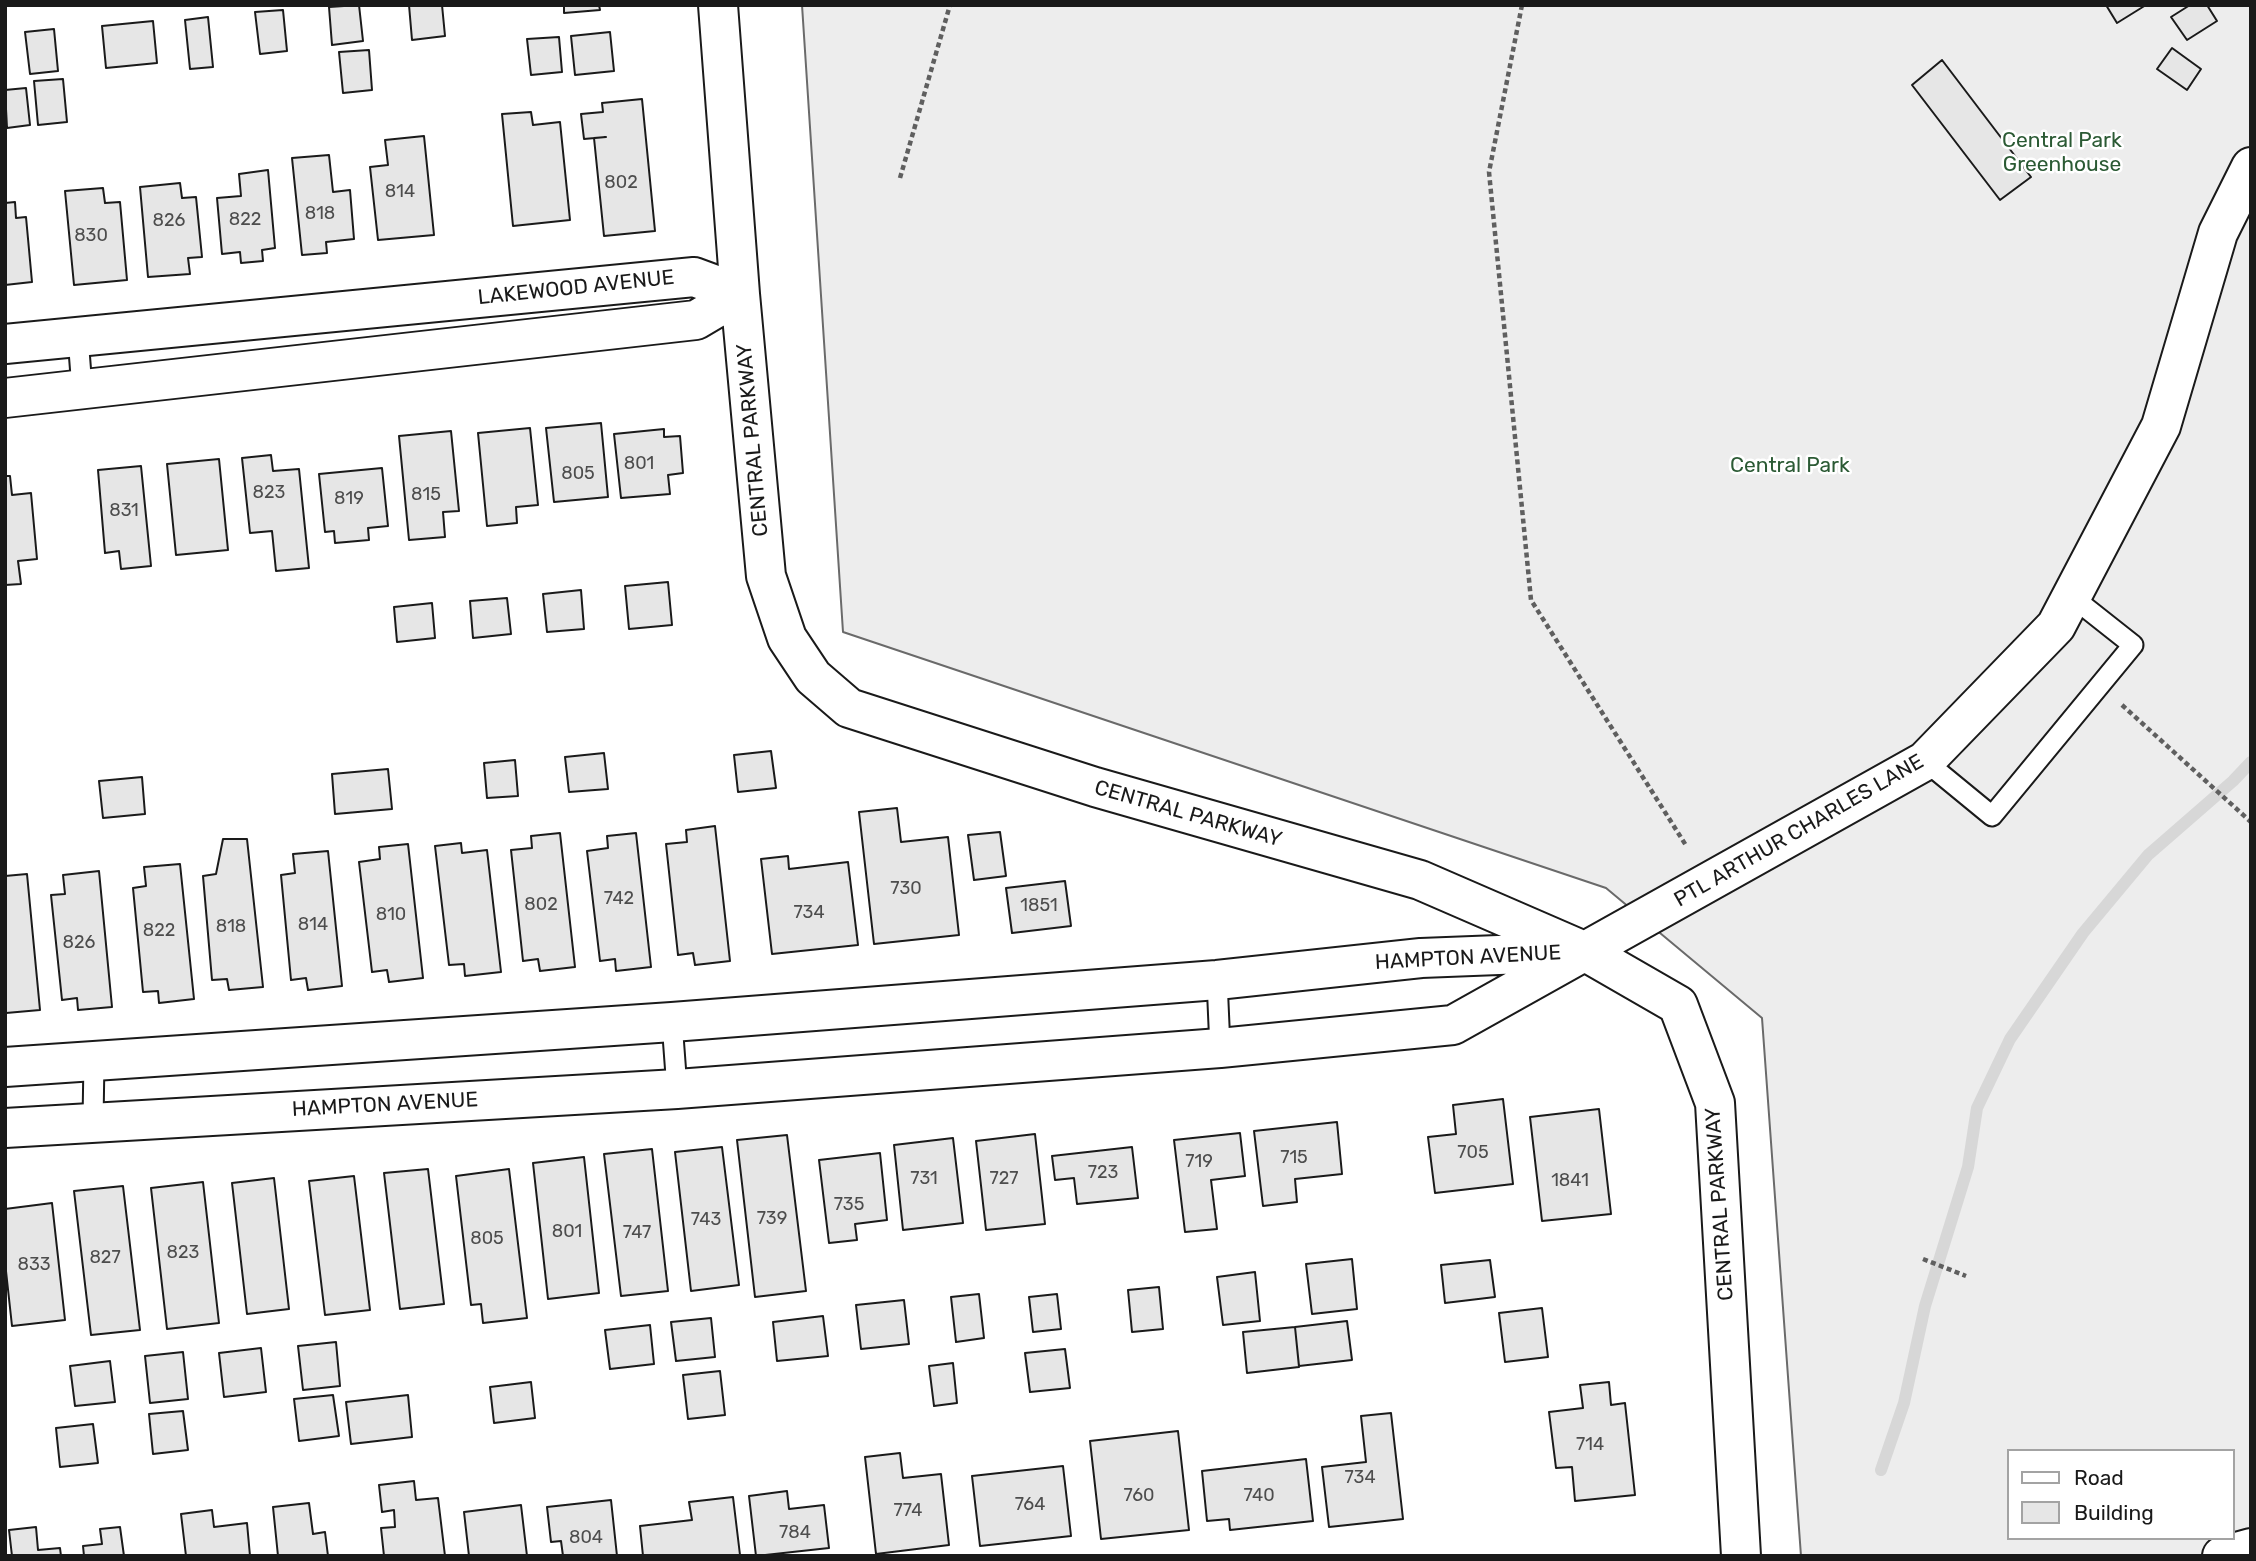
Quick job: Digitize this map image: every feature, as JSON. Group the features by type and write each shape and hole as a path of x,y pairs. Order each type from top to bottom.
{"street":[{"name":"CENTRAL PARKWAY","path":"718,5 740,294 766,576 787,638 813,677 849,708 1095,787 1420,880 1586,952 1678,1005 1715,1103 1741,1556"},
{"name":"PTL ARTHUR CHARLES LANE","path":"1586,952 1925,761 2056,626 2161,426 2218,233 2251,167"},
{"name":"LAKEWOOD AVENUE","path":"5,344 694,277 740,294"},
{"path":"5,398 696,320 740,294"},
{"name":"HAMPTON AVENUE","path":"5,1067 672,1022 1217,980 1422,958 1586,952"},
{"name":"HAMPTON AVENUE","path":"5,1128 677,1088 1220,1048 1453,1025 1586,952"},
{"path":"2222,1556 2251,1548"}],"lane":[{"path":"78,337 82,389"},
{"path":"1925,761 1992,816 2133,645 2071,596"},
{"path":"1217,980 1220,1048"},
{"path":"672,1022 677,1088"},
{"path":"93,1122 94,1060"}],"path":[{"path":"900,178 950,5"},
{"path":"1522,5 1489,172 1531,600 1691,853"},
{"path":"2101,685 2251,822"},
{"path":"1923,1259 1965,1276"}],"shaded area":[{"name":"Central Park","path":"802,5 2251,5 2251,1556 1801,1556 1762,1018 1606,888 843,632"}],"building":[{"path":"359,5 363,41 332,45 329,7"},
{"path":"409,5 442,5 445,36 412,40"},
{"path":"564,5 599,5 600,10 564,13"},
{"path":"2106,5 2146,5 2117,23"},
{"path":"2190,5 2207,5 2217,21 2187,40 2171,17"},
{"path":"283,10 287,51 260,54 255,12"},
{"path":"208,17 213,67 190,69 185,20"},
{"path":"153,21 157,63 106,68 102,26"},
{"path":"54,29 58,71 30,74 25,32"},
{"path":"610,32 614,71 575,75 571,36"},
{"path":"559,37 562,72 531,75 527,39"},
{"path":"2172,48 2201,69 2187,90 2157,69"},
{"path":"369,50 372,90 343,93 339,52"},
{"path":"1942,60 2031,177 2000,200 1912,85"},
{"path":"63,79 67,122 38,125 34,81"},
{"path":"26,88 30,125 7,128 5,90"},
{"path":"642,99 655,231 604,236 594,138 584,139 581,114 603,112 602,103"},
{"path":"531,112 533,125 560,122 570,220 513,226 502,114"},
{"path":"424,136 434,235 378,240 370,167 388,165 385,140"},
{"path":"329,155 333,192 350,190 354,239 326,242 327,253 302,255 292,158"},
{"path":"268,170 275,248 262,250 263,261 241,263 240,252 222,254 217,198 241,196 239,174"},
{"path":"180,183 182,198 196,197 202,257 188,258 190,274 148,277 140,187"},
{"path":"103,188 105,203 120,202 127,280 74,285 65,191"},
{"path":"15,202 16,218 26,217 32,282 5,285 5,203"},
{"path":"601,423 608,497 554,502 546,428"},
{"path":"530,428 538,505 516,507 517,523 487,526 478,433"},
{"path":"664,429 664,437 680,436 683,473 668,475 670,494 621,498 614,434"},
{"path":"451,431 459,511 443,512 445,537 409,540 399,436"},
{"path":"271,455 273,471 299,469 309,568 276,571 272,531 250,533 242,458"},
{"path":"219,459 228,550 176,555 167,464"},
{"path":"141,466 151,566 121,569 119,551 105,553 98,470"},
{"path":"382,468 388,526 368,528 369,540 335,543 334,531 325,532 319,474"},
{"path":"5,476 10,476 12,495 31,493 37,559 18,561 21,584 5,585"},
{"path":"668,582 672,625 629,629 625,586"},
{"path":"581,590 584,629 547,632 543,594"},
{"path":"507,598 511,634 473,638 470,601"},
{"path":"432,603 435,638 397,642 394,607"},
{"path":"771,751 776,788 738,792 734,755"},
{"path":"604,753 608,789 569,792 565,757"},
{"path":"515,760 518,796 487,798 484,763"},
{"path":"388,769 392,809 335,814 332,774"},
{"path":"142,777 145,814 103,818 99,781"},
{"path":"897,808 901,842 948,837 959,935 874,944 859,812"},
{"path":"715,826 730,961 695,965 693,953 678,955 666,844 687,842 686,830"},
{"path":"1000,832 1006,876 974,880 968,835"},
{"path":"560,833 575,967 540,971 538,959 523,961 511,850 532,848 531,836"},
{"path":"636,833 651,967 616,971 615,959 600,961 587,851 608,848 607,836"},
{"path":"223,839 247,839 263,987 229,990 227,979 212,980 203,876 216,874"},
{"path":"461,843 462,853 487,850 501,972 465,976 464,964 449,965 435,846"},
{"path":"408,844 423,978 389,982 387,970 372,972 359,862 380,859 379,847"},
{"path":"328,851 342,986 308,990 306,978 291,980 281,875 295,873 293,854"},
{"path":"788,856 789,869 848,862 858,945 772,954 761,859"},
{"path":"180,864 194,999 159,1003 158,991 143,992 133,888 146,886 144,867"},
{"path":"99,871 112,1007 78,1010 77,998 62,1000 51,895 65,894 63,875"},
{"path":"27,874 40,1010 6,1013 5,876"},
{"path":"1065,881 1071,926 1012,933 1006,888"},
{"path":"1503,1099 1513,1184 1435,1193 1428,1137 1456,1134 1453,1105"},
{"path":"1599,1109 1611,1214 1542,1221 1530,1117"},
{"path":"1337,1122 1342,1174 1295,1179 1297,1202 1263,1206 1254,1131"},
{"path":"1240,1133 1245,1176 1211,1180 1217,1229 1185,1232 1174,1140"},
{"path":"1035,1134 1045,1224 986,1230 976,1141"},
{"path":"787,1135 806,1291 755,1297 737,1140"},
{"path":"953,1138 963,1223 903,1230 894,1145"},
{"path":"722,1147 739,1285 691,1291 675,1152"},
{"path":"1132,1147 1138,1198 1077,1204 1074,1178 1055,1180 1052,1156"},
{"path":"652,1149 668,1291 621,1296 604,1154"},
{"path":"880,1153 887,1220 855,1224 857,1240 829,1243 819,1160"},
{"path":"584,1157 599,1293 548,1299 533,1163"},
{"path":"428,1169 444,1304 400,1309 384,1173"},
{"path":"509,1169 527,1318 483,1323 481,1304 471,1305 456,1176"},
{"path":"354,1176 370,1310 325,1315 309,1181"},
{"path":"274,1178 289,1309 247,1314 232,1183"},
{"path":"203,1182 219,1323 167,1329 151,1188"},
{"path":"123,1186 140,1330 91,1335 74,1191"},
{"path":"52,1203 65,1320 12,1326 5,1262 5,1209"},
{"path":"1352,1259 1357,1309 1312,1314 1306,1264"},
{"path":"1490,1260 1495,1297 1445,1303 1441,1265"},
{"path":"1255,1272 1260,1321 1223,1325 1217,1277"},
{"path":"1159,1287 1163,1329 1132,1332 1128,1290"},
{"path":"979,1294 984,1338 956,1342 951,1297"},
{"path":"1057,1294 1061,1329 1033,1332 1029,1297"},
{"path":"904,1300 909,1344 861,1349 856,1305"},
{"path":"1542,1308 1548,1357 1505,1362 1499,1313"},
{"path":"823,1316 828,1356 777,1361 773,1322"},
{"path":"711,1318 715,1357 676,1361 671,1322"},
{"path":"1347,1321 1352,1360 1299,1366 1295,1327"},
{"path":"650,1325 654,1364 610,1369 605,1330"},
{"path":"1295,1327 1299,1367 1247,1373 1243,1332"},
{"path":"336,1342 340,1386 303,1390 298,1346"},
{"path":"261,1348 266,1392 224,1397 219,1353"},
{"path":"1065,1349 1070,1388 1030,1392 1025,1353"},
{"path":"183,1352 188,1399 150,1403 145,1356"},
{"path":"110,1361 115,1402 75,1406 70,1366"},
{"path":"953,1363 957,1403 934,1406 929,1366"},
{"path":"720,1371 725,1415 688,1419 683,1375"},
{"path":"531,1382 535,1418 494,1423 490,1387"},
{"path":"1609,1382 1611,1405 1625,1403 1635,1495 1575,1501 1572,1467 1556,1468 1549,1412 1583,1408 1580,1385"},
{"path":"333,1395 339,1436 299,1441 294,1399"},
{"path":"408,1395 412,1437 351,1444 346,1402"},
{"path":"183,1411 188,1450 153,1454 149,1414"},
{"path":"1391,1413 1403,1519 1329,1527 1322,1467 1366,1462 1361,1416"},
{"path":"93,1424 98,1463 60,1467 56,1428"},
{"path":"1178,1431 1189,1530 1101,1539 1090,1441"},
{"path":"900,1453 903,1478 941,1474 949,1545 876,1554 865,1457"},
{"path":"1306,1459 1313,1521 1230,1530 1229,1519 1207,1521 1202,1471"},
{"path":"1063,1466 1071,1536 980,1546 972,1476"},
{"path":"414,1481 416,1500 438,1498 445,1556 384,1556 381,1528 395,1527 394,1510 382,1512 379,1485"},
{"path":"787,1491 789,1509 824,1505 829,1548 756,1556 749,1496"},
{"path":"733,1497 740,1555 643,1556 640,1526 692,1520 689,1502"},
{"path":"611,1500 617,1556 563,1556 561,1541 551,1542 547,1507"},
{"path":"309,1503 313,1534 325,1532 328,1556 278,1556 273,1507"},
{"path":"521,1505 527,1556 469,1556 464,1512"},
{"path":"212,1510 214,1527 247,1523 250,1556 186,1556 181,1514"},
{"path":"36,1527 38,1550 60,1548 61,1556 12,1556 9,1530"},
{"path":"120,1527 124,1556 84,1556 83,1546 102,1544 100,1529"}],"waterway":[{"path":"1881,1470 1904,1403 1925,1306 1968,1167 1977,1108 2010,1039 2083,933 2148,855 2251,762"}],"park label":[{"name":"Central Park Greenhouse","path":"2062,153"}]}
